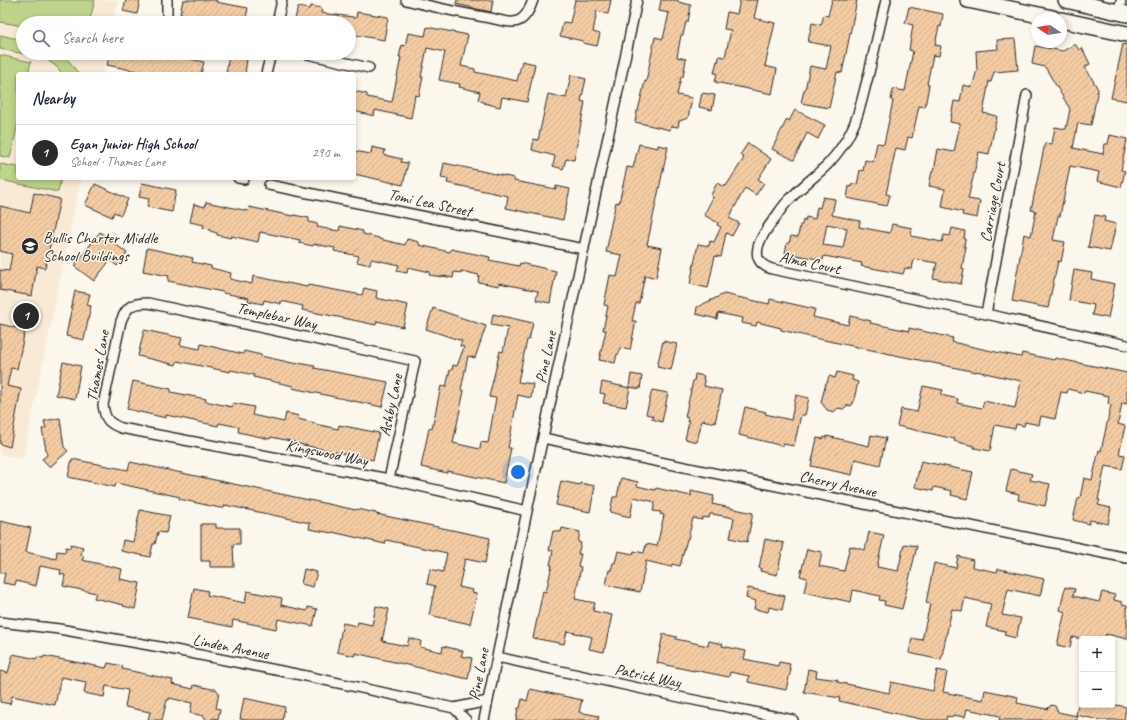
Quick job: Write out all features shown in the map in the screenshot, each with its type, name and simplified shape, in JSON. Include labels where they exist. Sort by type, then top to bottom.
[{"type":"main road","points":[[968,0],[1031,13]]},
{"type":"main road","points":[[1066,0],[1122,8]]},
{"type":"main road","points":[[1067,21],[1127,34]]},
{"type":"street","points":[[167,0],[167,16]]},
{"type":"street","points":[[279,16],[282,0]]},
{"type":"street","points":[[406,0],[513,22],[525,16],[533,0]]},
{"type":"street","name":"Pine Lane","points":[[484,720],[527,511],[624,63],[636,0]]},
{"type":"street","name":"Alma Court","points":[[886,0],[861,104],[853,128],[843,146],[826,165],[789,200],[764,232],[759,240],[758,256],[760,262],[765,267],[772,269],[986,314],[1127,346]]},
{"type":"street","points":[[266,72],[269,60]]},
{"type":"street","points":[[334,60],[369,68]]},
{"type":"street","name":"Carriage Court","points":[[986,314],[1027,95]]},
{"type":"street","name":"Tomi Lea Street","points":[[270,185],[584,249]]},
{"type":"street","name":"Templebar Way","points":[[132,305],[138,303],[148,303],[415,361]]},
{"type":"street","name":"Thames Lane","points":[[120,428],[108,421],[104,415],[103,405],[121,321],[125,311],[132,305]]},
{"type":"street","name":"Ashby Lane","points":[[389,479],[415,361]]},
{"type":"street","name":"Kingswood Way","points":[[120,428],[389,479],[527,511]]},
{"type":"street","name":"Cherry Avenue","points":[[543,438],[1127,558]]},
{"type":"street","name":"Linden Avenue","points":[[0,622],[59,629],[160,647],[306,676],[454,708],[488,701]]},
{"type":"street","name":"Patrick Way","points":[[497,657],[793,720]]},
{"type":"street","points":[[454,708],[466,720]]},
{"type":"shaded area","points":[[0,0],[118,0],[115,16],[16,16],[16,60],[106,60],[103,72],[16,72],[16,180],[81,180],[23,459],[0,454]]},
{"type":"green space","points":[[0,0],[95,0],[91,16],[16,16],[16,25],[0,22]]},
{"type":"green space","points":[[0,35],[16,38],[16,52],[0,49]]},
{"type":"green space","points":[[0,55],[16,59],[16,60],[31,62],[28,72],[16,72],[16,132],[10,158],[0,156]]},
{"type":"green space","points":[[47,60],[68,60],[77,72],[61,72],[57,67]]},
{"type":"green space","points":[[0,164],[16,167],[16,180],[61,180],[58,192],[0,180]]},
{"type":"building","points":[[126,0],[140,0],[137,14],[123,11]]},
{"type":"building","points":[[183,0],[217,0],[216,2],[248,8],[246,16],[189,16],[180,14]]},
{"type":"building","points":[[457,0],[493,0],[491,12],[456,4]]},
{"type":"building","points":[[575,0],[611,0],[608,14],[597,11],[593,32],[600,34],[597,46],[560,36],[563,22],[570,23]]},
{"type":"building","points":[[661,0],[678,0],[678,2],[691,5],[688,22],[686,22],[683,35],[681,35],[677,57],[686,59],[683,77],[681,77],[677,95],[692,98],[688,118],[679,121],[678,127],[671,126],[670,130],[635,122],[645,81],[646,82],[655,37],[663,39],[669,13],[659,11]]},
{"type":"building","points":[[740,0],[758,0],[754,18],[775,23],[765,66],[777,69],[772,94],[715,82],[717,73],[714,73],[717,61],[718,62],[719,56],[725,57],[731,30],[724,29],[727,12],[737,14]]},
{"type":"building","points":[[832,0],[857,0],[842,73],[837,72],[829,108],[801,103],[810,66],[826,69],[831,46],[808,42],[812,23],[821,25],[824,15],[828,16]]},
{"type":"building","points":[[311,6],[322,8],[321,13],[345,16],[296,16],[298,7],[309,9]]},
{"type":"building","points":[[909,7],[943,14],[941,27],[939,26],[935,45],[941,46],[939,56],[933,55],[927,84],[929,85],[925,107],[919,106],[912,138],[908,137],[905,150],[896,148],[886,194],[890,195],[887,206],[847,198],[849,186],[851,187],[852,184],[857,185],[860,170],[863,171],[865,160],[873,162],[877,143],[884,144],[893,101],[891,100],[893,89],[905,91],[913,51],[909,50],[913,25],[905,23]]},
{"type":"building","points":[[357,12],[388,17],[384,40],[356,35]]},
{"type":"building","points":[[427,27],[468,35],[461,66],[475,69],[475,72],[517,81],[522,61],[535,64],[527,102],[502,97],[500,107],[484,103],[478,100],[480,92],[459,87],[460,84],[439,80],[445,52],[427,48],[419,96],[415,95],[411,118],[375,110],[374,116],[356,112],[356,91],[367,94],[367,97],[392,102],[401,57],[399,57],[402,45],[405,46],[408,33],[425,36]]},
{"type":"building","points":[[1015,39],[1018,70],[994,72],[991,82],[989,81],[983,113],[997,116],[989,154],[979,152],[968,199],[980,201],[977,218],[962,215],[963,212],[942,207],[945,189],[929,186],[932,171],[934,171],[938,149],[954,152],[960,124],[950,122],[954,101],[960,102],[963,85],[972,87],[977,70],[976,51],[998,49],[997,40]]},
{"type":"building","points":[[1075,44],[1079,50],[1082,48],[1090,64],[1085,67],[1098,89],[1091,125],[1078,123],[1073,148],[1103,154],[1105,144],[1108,144],[1110,135],[1127,139],[1121,170],[1125,171],[1121,187],[1097,181],[1099,172],[1070,166],[1060,216],[1058,216],[1053,240],[1065,242],[1061,262],[1058,261],[1048,308],[1012,301],[1024,234],[1031,236],[1036,211],[1031,210],[1045,143],[1052,144],[1055,127],[1066,129],[1070,109],[1045,67],[1032,64],[1035,48],[1046,48],[1063,51]]},
{"type":"building","points":[[1123,44],[1127,45],[1127,101],[1111,98]]},
{"type":"building","points":[[108,60],[195,60],[204,62],[202,72],[141,72],[107,65]]},
{"type":"building","points":[[228,60],[247,60],[245,72],[226,72]]},
{"type":"building","points":[[571,75],[586,79],[581,101],[585,102],[574,160],[566,159],[563,169],[553,166],[555,156],[532,150],[534,139],[538,140],[548,94],[566,98]]},
{"type":"building","points":[[702,93],[715,95],[712,110],[699,107]]},
{"type":"building","points":[[795,110],[825,125],[818,139],[807,133],[794,160],[772,149],[787,119],[789,121]]},
{"type":"building","points":[[748,143],[771,159],[758,179],[764,183],[756,195],[745,188],[729,218],[739,223],[732,236],[726,233],[721,257],[715,256],[708,288],[690,284],[698,244],[709,246],[710,241],[714,242],[721,227],[717,225],[718,223],[704,215],[713,197],[711,195],[717,183],[724,187],[725,185],[726,186],[744,158],[740,155]]},
{"type":"building","points":[[639,144],[658,148],[658,145],[668,147],[647,245],[662,248],[656,278],[645,275],[639,303],[636,303],[632,321],[636,321],[630,350],[620,348],[615,363],[599,360],[606,330],[603,330],[608,306],[604,305],[610,275],[617,277],[622,255],[606,252],[616,202],[619,203],[627,167],[633,168]]},
{"type":"building","points":[[372,147],[385,150],[384,155],[402,159],[401,162],[408,163],[403,185],[356,174],[356,151],[371,154]]},
{"type":"building","points":[[444,163],[514,178],[514,181],[556,189],[556,186],[570,189],[563,220],[506,208],[508,196],[447,183],[448,179],[441,178]]},
{"type":"building","points":[[142,183],[176,190],[172,212],[147,207],[149,199],[139,197]]},
{"type":"building","points":[[95,184],[128,199],[121,215],[114,212],[112,217],[85,205]]},
{"type":"building","name":"Bullis Charter Middle School Buildings","points":[[34,193],[60,199],[45,268],[37,266],[32,296],[0,290],[0,270],[9,271],[12,254],[0,251],[0,206],[30,213]]},
{"type":"building","points":[[823,197],[835,199],[832,215],[860,221],[859,227],[890,233],[892,224],[912,228],[911,236],[942,242],[944,235],[950,236],[952,228],[965,231],[964,247],[966,247],[961,284],[933,278],[937,263],[914,259],[912,269],[905,268],[903,274],[861,266],[862,263],[824,256],[823,260],[785,253],[787,243],[789,243],[791,236],[798,237],[800,225],[802,225],[803,220],[805,221],[806,217],[815,219],[817,207],[820,208]],"holes":[[[827,224],[847,228],[843,248],[823,245]]]},
{"type":"building","points":[[206,202],[248,211],[249,207],[294,215],[309,218],[309,222],[318,224],[317,227],[339,231],[340,226],[363,231],[363,234],[405,245],[407,239],[419,242],[419,245],[450,252],[451,249],[490,257],[489,260],[519,266],[520,263],[556,271],[550,303],[536,300],[538,291],[499,283],[499,286],[478,282],[479,275],[461,271],[461,273],[454,272],[453,278],[429,275],[430,272],[408,267],[407,273],[397,271],[399,265],[371,259],[370,265],[357,262],[359,256],[334,251],[335,248],[314,244],[313,246],[299,243],[300,240],[260,232],[258,242],[231,236],[231,238],[217,235],[217,233],[210,231],[210,229],[203,228],[204,225],[190,222],[194,204],[205,207]]},
{"type":"building","points":[[1095,215],[1105,217],[1104,221],[1116,224],[1110,251],[1088,247]]},
{"type":"building","points":[[100,232],[127,253],[117,266],[110,260],[94,281],[74,266]]},
{"type":"building","points":[[147,248],[193,258],[192,262],[211,266],[211,268],[231,273],[230,279],[252,284],[253,276],[307,287],[308,285],[362,295],[364,288],[377,291],[376,298],[408,305],[403,327],[377,321],[376,325],[302,310],[303,306],[281,301],[281,304],[264,300],[263,304],[248,301],[249,298],[168,281],[169,276],[143,271]]},
{"type":"building","points":[[1074,270],[1092,273],[1091,279],[1115,284],[1108,318],[1092,315],[1094,305],[1069,300]]},
{"type":"building","points":[[75,291],[90,294],[87,305],[91,306],[84,340],[66,336]]},
{"type":"building","points":[[724,294],[769,304],[770,299],[815,309],[813,317],[848,325],[850,316],[871,321],[870,323],[909,331],[909,328],[953,338],[952,342],[996,352],[1021,357],[1022,353],[1054,360],[1055,358],[1127,373],[1127,404],[1122,403],[1118,424],[1125,426],[1119,454],[1125,455],[1122,469],[1105,466],[1098,500],[1100,500],[1098,505],[1111,508],[1108,524],[1090,520],[1089,524],[1073,520],[1084,478],[1092,480],[1099,450],[1101,451],[1111,405],[1108,404],[1109,396],[1085,391],[1084,393],[1068,389],[1067,393],[1061,392],[1055,419],[1041,416],[1039,425],[1025,422],[1024,426],[1016,424],[1015,429],[995,425],[990,451],[974,448],[974,446],[954,441],[955,439],[897,426],[901,409],[917,412],[923,386],[943,390],[941,395],[958,399],[957,403],[982,408],[984,401],[1015,408],[1021,381],[819,339],[781,330],[781,328],[757,322],[756,326],[742,323],[743,318],[718,313],[717,319],[696,314],[697,307]]},
{"type":"building","points":[[433,308],[486,326],[475,358],[468,356],[461,390],[464,391],[453,443],[480,449],[481,442],[488,443],[496,398],[489,397],[500,351],[503,352],[508,328],[491,325],[493,314],[533,323],[529,340],[527,340],[518,382],[533,384],[531,398],[518,395],[508,448],[511,448],[504,483],[421,467],[429,428],[432,429],[441,386],[446,387],[450,370],[452,370],[453,365],[457,366],[464,347],[460,346],[462,341],[426,329]]},
{"type":"building","points":[[0,324],[25,330],[17,369],[11,368],[7,386],[21,389],[10,447],[0,444]]},
{"type":"building","points":[[144,330],[182,338],[180,345],[200,349],[201,344],[243,354],[244,351],[297,364],[315,366],[314,368],[388,382],[382,407],[292,388],[293,386],[253,377],[254,375],[231,370],[230,372],[177,361],[176,365],[138,356]]},
{"type":"building","points":[[663,341],[677,344],[671,370],[657,367]]},
{"type":"building","points":[[63,362],[81,366],[75,399],[56,395]]},
{"type":"building","points":[[837,372],[853,376],[852,380],[858,382],[853,404],[851,406],[848,405],[843,409],[838,408],[834,412],[827,410],[821,402],[829,376],[835,378]]},
{"type":"building","points":[[631,374],[642,376],[640,389],[629,387]]},
{"type":"building","points":[[695,374],[704,376],[704,386],[722,390],[715,423],[702,420],[697,442],[685,439],[689,422],[687,422],[688,418],[685,417]]},
{"type":"building","points":[[133,381],[171,389],[171,392],[206,399],[205,401],[232,407],[233,403],[254,407],[252,415],[284,422],[286,413],[299,416],[298,419],[338,429],[339,425],[379,433],[373,460],[271,437],[270,439],[238,432],[239,427],[219,423],[218,426],[166,415],[166,418],[127,409]]},
{"type":"building","points":[[602,382],[630,388],[626,407],[603,403],[605,394],[600,393]]},
{"type":"building","points":[[652,390],[668,393],[662,422],[652,419],[653,416],[646,414]]},
{"type":"building","points":[[796,395],[809,398],[805,415],[801,415],[794,446],[783,444],[783,446],[739,435],[745,407],[766,412],[765,414],[791,420]]},
{"type":"building","points":[[60,418],[64,447],[68,451],[50,467],[42,459],[47,455],[42,429],[46,428],[44,421]]},
{"type":"building","points":[[871,435],[886,438],[880,465],[855,459],[852,475],[811,466],[817,438],[823,439],[827,436],[869,446]]},
{"type":"building","points":[[72,459],[128,470],[130,462],[490,538],[485,563],[465,559],[459,587],[473,590],[472,593],[477,594],[470,624],[429,615],[435,586],[427,584],[430,569],[443,572],[447,553],[386,540],[385,544],[332,532],[309,529],[310,523],[225,505],[224,508],[220,508],[179,499],[180,497],[116,483],[115,487],[68,477]]},
{"type":"building","points":[[921,461],[973,472],[967,499],[951,495],[952,491],[934,487],[933,491],[915,487]]},
{"type":"building","points":[[1011,469],[1032,474],[1030,480],[1050,484],[1045,506],[1018,500],[1019,494],[1006,491]]},
{"type":"building","points":[[621,478],[638,482],[637,486],[655,490],[656,488],[691,496],[691,491],[714,496],[712,504],[753,513],[747,542],[730,538],[734,518],[710,514],[709,518],[703,517],[702,520],[693,518],[680,566],[672,564],[671,567],[646,561],[640,592],[606,585],[609,570],[611,570],[613,563],[615,563],[618,551],[633,554],[634,551],[644,553],[646,544],[657,546],[664,515],[660,514],[661,512],[653,511],[655,502],[634,497],[630,517],[610,512],[613,497],[617,497]]},
{"type":"building","points":[[561,481],[595,486],[590,512],[556,505]]},
{"type":"building","points":[[140,510],[170,516],[166,533],[158,532],[150,557],[121,551],[123,540],[133,542]]},
{"type":"building","points":[[0,521],[31,528],[26,552],[56,559],[57,551],[65,552],[66,547],[70,548],[71,544],[83,547],[81,555],[84,556],[82,560],[122,569],[120,579],[140,583],[135,609],[94,598],[96,593],[63,586],[65,575],[60,574],[61,570],[40,566],[36,586],[16,581],[15,585],[3,583],[5,573],[0,572]]},
{"type":"building","points":[[201,524],[216,524],[216,528],[240,528],[240,544],[233,544],[234,567],[210,567],[210,561],[201,561]]},
{"type":"building","points":[[562,528],[580,532],[578,542],[581,543],[578,554],[581,554],[578,566],[581,567],[575,599],[595,603],[593,611],[612,615],[604,652],[589,649],[592,637],[567,631],[564,644],[533,638],[543,591],[546,592],[552,565],[550,565],[553,551],[549,550],[553,531],[561,532]]},
{"type":"building","points":[[869,532],[884,535],[877,567],[898,571],[904,544],[917,546],[902,609],[884,605],[885,601],[879,600],[880,596],[853,590],[851,602],[804,592],[807,578],[800,576],[807,549],[822,552],[819,566],[844,571],[850,546],[865,550]]},
{"type":"building","points":[[765,539],[784,543],[777,575],[760,571],[761,568],[759,568]]},
{"type":"building","points":[[958,556],[973,560],[972,567],[997,572],[998,569],[1000,569],[1044,579],[1040,596],[1008,589],[1002,615],[1021,618],[1016,638],[1004,635],[1005,631],[986,627],[991,604],[965,598],[962,611],[952,609],[941,660],[909,653],[912,638],[922,640],[930,604],[926,603],[934,563],[956,568]]},
{"type":"building","points":[[304,569],[317,572],[313,587],[301,584]]},
{"type":"building","points":[[1065,587],[1075,589],[1073,596],[1099,602],[1102,592],[1115,595],[1114,600],[1127,605],[1127,639],[1106,634],[1106,636],[1079,636],[1079,638],[1072,637],[1070,648],[1057,645],[1065,612],[1060,610]]},
{"type":"building","points":[[194,588],[208,591],[207,595],[245,603],[247,591],[282,598],[281,605],[307,611],[308,607],[317,609],[313,626],[278,619],[276,629],[233,620],[232,627],[188,618]]},
{"type":"building","points":[[748,588],[785,596],[782,610],[769,607],[768,612],[754,609],[756,601],[746,598]]},
{"type":"building","points":[[376,606],[389,609],[382,641],[407,646],[409,638],[421,641],[420,647],[442,652],[443,646],[463,651],[461,656],[472,658],[468,679],[355,653],[355,656],[337,652],[343,623],[357,626],[358,622],[372,625]]},
{"type":"building","points":[[663,634],[677,637],[676,639],[708,646],[709,641],[723,644],[722,646],[746,651],[744,659],[778,666],[779,662],[790,664],[789,669],[791,669],[786,690],[748,682],[749,676],[730,672],[729,677],[657,663]]},
{"type":"building","points":[[13,654],[37,659],[37,657],[43,658],[44,656],[106,668],[108,663],[123,666],[122,669],[173,680],[172,684],[193,689],[194,685],[216,689],[219,693],[216,708],[220,709],[218,719],[213,718],[211,720],[206,720],[204,716],[190,713],[192,703],[169,698],[169,700],[167,700],[162,720],[148,720],[150,712],[125,707],[128,690],[106,686],[104,697],[84,693],[86,682],[61,677],[55,705],[12,696],[10,704],[0,702],[0,671],[8,673]]},
{"type":"building","points":[[808,669],[817,671],[816,677],[838,680],[837,682],[889,693],[891,682],[933,691],[937,670],[947,672],[943,692],[983,700],[985,690],[1018,697],[1017,703],[1047,709],[1051,705],[1055,706],[1058,712],[1077,716],[1077,720],[999,720],[1000,716],[967,709],[965,717],[953,715],[953,717],[947,716],[946,720],[925,720],[839,701],[840,698],[804,692]]},
{"type":"building","points":[[530,689],[582,700],[579,712],[599,716],[598,720],[516,720],[518,708],[520,708],[522,699],[527,701]]},
{"type":"building","points":[[244,698],[285,707],[282,720],[240,719]]},
{"type":"building","points":[[1078,705],[1079,708],[1115,708],[1115,705],[1126,707],[1124,720],[1100,720],[1076,715]]},
{"type":"place","name":"Bullis Charter Middle School Buildings","points":[[30,246]]},
{"type":"place","name":"Egan Junior High School","points":[[26,316]]}]
